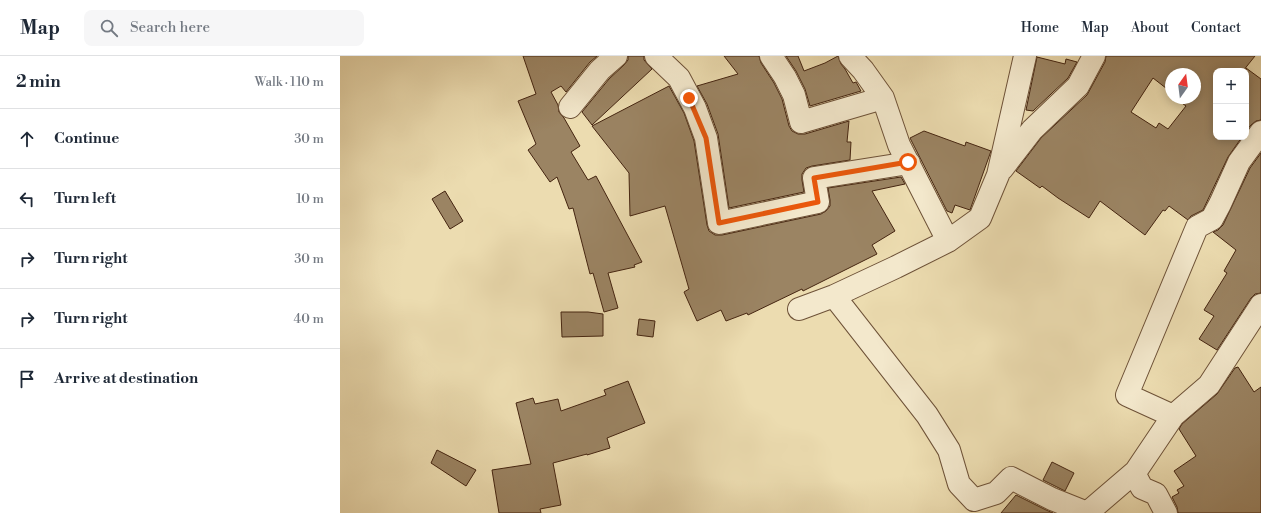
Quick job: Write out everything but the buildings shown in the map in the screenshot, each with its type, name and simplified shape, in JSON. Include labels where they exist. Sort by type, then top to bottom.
[{"type":"street","points":[[570,107],[600,70],[616,56]]},
{"type":"street","points":[[656,56],[679,78],[695,108],[706,138],[719,223],[818,202],[814,178],[908,162]]},
{"type":"street","points":[[772,56],[794,95],[801,122],[882,98]]},
{"type":"street","points":[[850,56],[863,70],[882,98],[900,145],[948,241]]},
{"type":"street","points":[[799,309],[834,296],[948,241],[980,218],[998,175],[1025,56]]},
{"type":"street","points":[[998,175],[1032,130],[1078,86],[1094,56]]},
{"type":"street","points":[[1173,416],[1127,395],[1197,227],[1212,219],[1239,162],[1261,132]]},
{"type":"street","points":[[834,296],[927,415],[949,450],[959,484],[974,500],[996,493],[1011,478],[1052,499],[1087,513],[1134,473],[1173,416],[1209,385],[1259,310]]},
{"type":"street","points":[[1134,473],[1142,488],[1156,494],[1166,513]]},
{"type":"route","points":[[689,98],[695,108],[706,138],[719,223],[818,202],[814,178],[908,162]]}]
